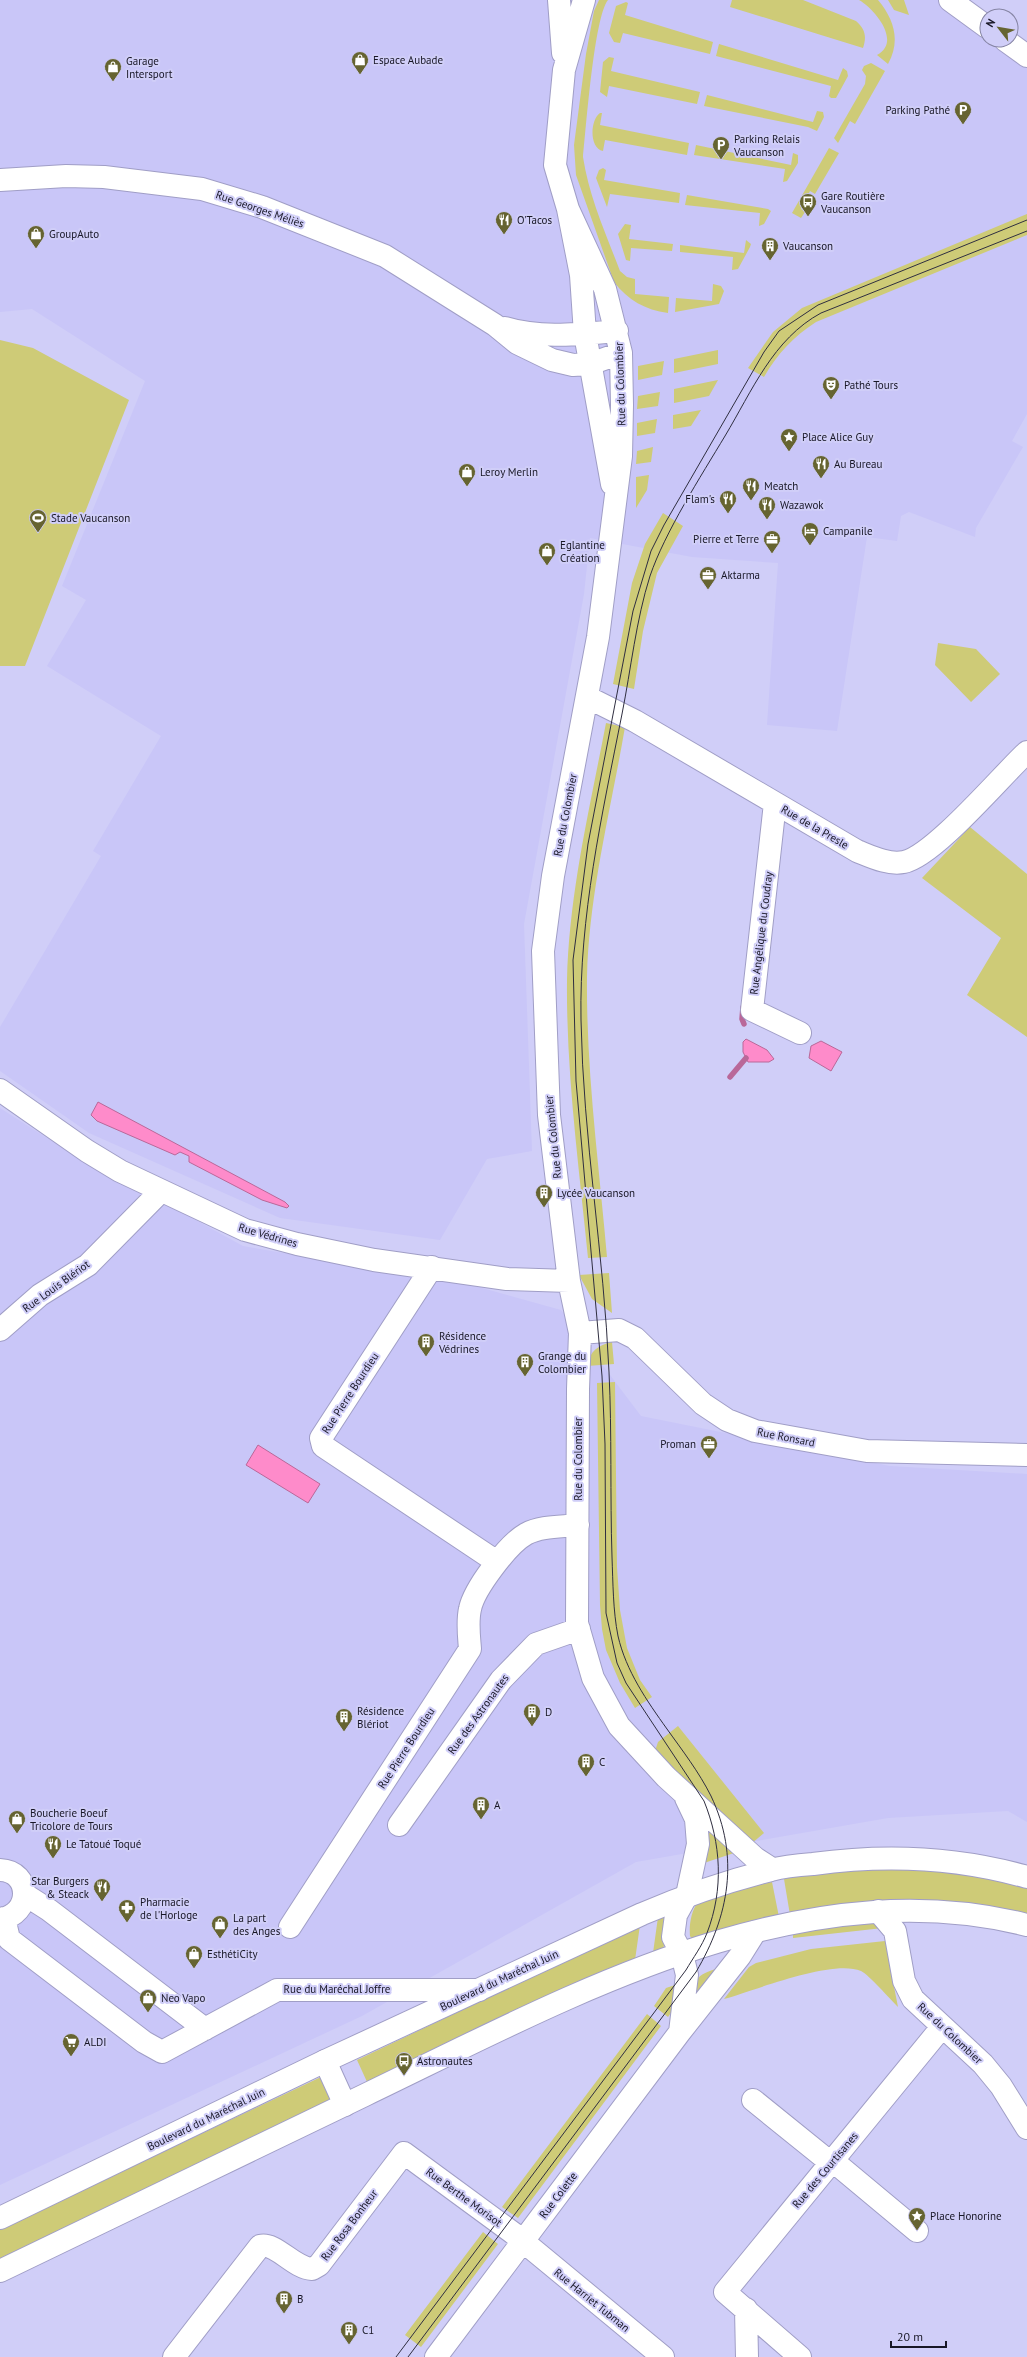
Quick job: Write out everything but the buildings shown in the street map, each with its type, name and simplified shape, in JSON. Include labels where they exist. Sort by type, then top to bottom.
[{"type":"street","name":"Rue du Colombier","points":[[559,0],[564,70],[556,165],[568,209],[581,275],[585,334],[615,497]]},
{"type":"street","name":"Rue du Colombier","points":[[564,70],[584,0]]},
{"type":"street","points":[[950,0],[979,21]]},
{"type":"street","points":[[1016,48],[1027,56]]},
{"type":"street","name":"Rue Georges Méliès","points":[[0,180],[66,176],[104,177],[209,192],[295,220],[385,256],[495,325],[517,342],[552,360],[573,365],[590,364],[621,353]]},
{"type":"street","name":"Rue du Colombier","points":[[568,209],[606,289],[621,353],[621,456],[598,637],[553,876],[544,951],[543,981],[549,1115],[569,1281],[580,1333],[578,1525],[579,1629],[593,1678],[619,1726],[666,1777],[755,1858],[772,1869]]},
{"type":"street","name":"Rue Georges Méliès","points":[[495,325],[525,334],[585,334],[617,331]]},
{"type":"street","name":"Rue de la Presle","points":[[587,697],[635,721],[857,851],[884,862],[905,862],[927,849],[946,833],[1027,752]]},
{"type":"street","name":"Rue Angélique du Coudray","points":[[775,803],[752,1010],[800,1033]]},
{"type":"street","name":"Rue Védrines","points":[[0,1090],[87,1151],[120,1171],[245,1230],[297,1244],[366,1258],[507,1279],[569,1281]]},
{"type":"street","name":"Rue Louis Blériot","points":[[3,1322],[40,1295],[88,1265],[161,1191]]},
{"type":"street","name":"Rue Pierre Bourdieu","points":[[432,1267],[321,1438],[323,1446],[497,1562]]},
{"type":"street","name":"Rue Ronsard","points":[[580,1333],[619,1330],[634,1338],[703,1404],[728,1420],[755,1431],[867,1451],[1027,1455]]},
{"type":"street","name":"Rue Pierre Bourdieu","points":[[290,1927],[470,1649],[470,1608],[497,1562],[526,1534],[540,1530],[578,1525]]},
{"type":"street","name":"Rue des Astronautes","points":[[399,1825],[501,1680],[536,1644],[579,1629]]},
{"type":"street","name":"Rue du Colombier","points":[[682,1954],[673,1937],[676,1915],[687,1895],[698,1844],[696,1819],[684,1793]]},
{"type":"street","name":"Boulevard du Maréchal Juin","points":[[0,2218],[325,2061],[687,1895],[772,1869],[853,1858],[909,1858],[988,1866],[1027,1877]]},
{"type":"street","points":[[0,1870],[12,1873],[19,1879],[24,1894],[19,1909],[14,1915],[2,1919]]},
{"type":"street","points":[[24,1894],[49,1910],[205,2029]]},
{"type":"street","name":"Rue du Colombier","points":[[878,1911],[895,1931],[904,1981],[913,1999],[987,2069],[1001,2086],[1027,2128]]},
{"type":"street","points":[[0,2271],[577,1994],[646,1965],[788,1923],[878,1911],[944,1912],[1009,1920],[1027,1925]]},
{"type":"street","name":"Rue du Maréchal Joffre","points":[[2,1919],[9,1939],[144,2042],[162,2052],[277,1990],[479,1990]]},
{"type":"street","name":"Rue Colette","points":[[436,2357],[680,2032],[740,1956],[756,1932]]},
{"type":"street","name":"Rue Colette","points":[[680,2032],[687,1975],[682,1954]]},
{"type":"street","name":"Rue des Courtisanes","points":[[800,2357],[746,2308],[725,2292],[942,2027]]},
{"type":"street","points":[[325,2061],[345,2105]]},
{"type":"street","points":[[753,2100],[918,2231]]},
{"type":"street","name":"Rue Berthe Morisot","points":[[404,2153],[523,2241]]},
{"type":"street","name":"Rue Rosa Bonheur","points":[[174,2357],[260,2246],[271,2246],[299,2267],[312,2269],[318,2265],[404,2153]]},
{"type":"street","name":"Rue Harriet Tubman","points":[[523,2241],[663,2357]]},
{"type":"street","points":[[746,2308],[747,2357]]},
{"type":"shaded area","points":[[0,0],[950,0],[979,21],[979,48],[1016,48],[1027,56],[1027,414],[1012,441],[1023,447],[976,528],[975,537],[909,512],[901,516],[897,541],[867,537],[837,731],[767,725],[778,563],[692,557],[590,538],[584,594],[524,924],[532,1151],[487,1159],[440,1240],[280,1218],[89,1133],[0,1071],[0,1027],[101,856],[93,851],[161,736],[47,666],[86,600],[62,586],[145,381],[32,309],[0,312]]},
{"type":"shaded area","points":[[599,0],[608,0],[603,11],[599,28],[591,75],[583,157],[589,186],[598,215],[620,271],[627,277],[635,279],[635,294],[669,297],[668,313],[644,307],[625,294],[614,282],[576,175],[574,145],[586,54],[594,11]]},
{"type":"shaded area","points":[[732,0],[803,0],[856,21],[863,30],[865,36],[863,48],[730,7]]},
{"type":"shaded area","points":[[859,0],[878,0],[884,7],[892,23],[895,39],[892,55],[888,64],[877,55],[884,49],[887,42],[887,34],[878,18],[865,4]]},
{"type":"shaded area","points":[[888,0],[904,0],[909,15],[894,10]]},
{"type":"shaded area","points":[[626,2],[628,3],[625,15],[713,42],[710,54],[623,33],[620,43],[614,42],[609,33],[616,6]]},
{"type":"shaded area","points":[[719,44],[838,80],[843,68],[847,71],[848,76],[836,98],[831,98],[829,96],[831,86],[716,56]]},
{"type":"shaded area","points":[[609,57],[614,58],[611,71],[700,92],[697,104],[609,86],[607,97],[600,92],[603,62]]},
{"type":"shaded area","points":[[871,63],[885,71],[855,124],[850,121],[838,143],[834,138],[865,84],[866,76],[862,70],[864,66]]},
{"type":"shaded area","points":[[707,95],[813,122],[817,111],[823,112],[824,117],[817,131],[808,127],[704,106]]},
{"type":"shaded area","points":[[600,113],[602,113],[600,125],[689,143],[687,155],[605,140],[603,151],[598,149],[593,140],[592,134],[594,121]]},
{"type":"shaded area","points":[[696,145],[791,165],[793,153],[798,155],[798,163],[787,181],[783,182],[785,169],[694,155]]},
{"type":"shaded area","points":[[829,148],[839,153],[815,194],[810,191],[801,209],[805,212],[801,218],[792,213]]},
{"type":"shaded area","points":[[603,168],[606,170],[604,180],[680,193],[679,203],[610,194],[607,207],[596,178],[599,170]]},
{"type":"shaded area","points":[[687,195],[768,209],[771,211],[764,224],[759,226],[760,213],[685,205]]},
{"type":"shaded area","points":[[1027,214],[1027,235],[816,322],[787,346],[775,360],[764,377],[748,368],[773,332],[802,308]]},
{"type":"shaded area","points":[[625,224],[631,225],[629,239],[673,244],[672,251],[631,248],[630,261],[626,260],[618,234]]},
{"type":"shaded area","points":[[746,240],[751,244],[738,269],[732,270],[733,257],[680,252],[680,245],[744,253]]},
{"type":"shaded area","points":[[713,284],[721,286],[724,291],[719,304],[675,312],[676,298],[712,301]]},
{"type":"shaded area","name":"Stade Vaucanson","points":[[0,340],[33,348],[129,400],[25,666],[0,666]]},
{"type":"shaded area","points":[[718,350],[718,364],[674,373],[674,359]]},
{"type":"shaded area","points":[[664,361],[662,375],[638,380],[638,366]]},
{"type":"shaded area","points":[[718,380],[709,396],[674,403],[674,389]]},
{"type":"shaded area","points":[[660,392],[658,406],[637,409],[638,396]]},
{"type":"shaded area","points":[[701,410],[691,426],[673,429],[673,415]]},
{"type":"shaded area","points":[[657,419],[655,433],[637,436],[637,423]]},
{"type":"shaded area","points":[[653,447],[651,462],[636,464],[637,451]]},
{"type":"shaded area","points":[[649,475],[647,490],[636,508],[636,477]]},
{"type":"shaded area","points":[[663,513],[683,526],[657,573],[643,631],[634,689],[613,684],[632,583],[645,544]]},
{"type":"shaded area","points":[[938,643],[976,649],[1000,674],[971,702],[935,665]]},
{"type":"shaded area","points":[[606,723],[625,727],[596,883],[589,946],[587,1012],[591,1082],[607,1257],[588,1258],[571,1085],[567,1015],[567,980],[572,915],[581,850]]},
{"type":"shaded area","points":[[970,827],[1027,874],[1027,1037],[967,995],[1001,938],[922,878]]},
{"type":"shaded area","points":[[746,1039],[767,1050],[774,1059],[769,1062],[748,1062],[743,1052],[743,1042]]},
{"type":"shaded area","points":[[821,1041],[842,1052],[831,1071],[809,1058],[811,1046]]},
{"type":"shaded area","points":[[98,1102],[285,1202],[289,1206],[287,1208],[262,1200],[189,1162],[189,1156],[180,1152],[175,1155],[97,1121],[91,1115]]},
{"type":"shaded area","points":[[0,1108],[50,1140],[243,1246],[471,1285],[561,1310],[641,1416],[890,1466],[1027,1474],[1027,1822],[1008,1811],[888,1818],[636,1862],[362,2016],[0,2185]]},
{"type":"shaded area","points":[[609,1273],[612,1313],[592,1299],[579,1275]]},
{"type":"shaded area","points":[[612,1342],[614,1364],[587,1366],[590,1356],[595,1350]]},
{"type":"shaded area","points":[[615,1382],[617,1567],[620,1610],[627,1648],[640,1680],[652,1697],[635,1708],[620,1683],[606,1650],[600,1605],[597,1383]]},
{"type":"shaded area","points":[[258,1445],[320,1484],[308,1503],[246,1465]]},
{"type":"shaded area","points":[[678,1726],[764,1833],[751,1844],[655,1751],[658,1742]]},
{"type":"shaded area","points":[[704,1816],[737,1852],[704,1863]]},
{"type":"shaded area","points":[[893,1867],[958,1872],[1027,1888],[1027,1916],[988,1908],[929,1901],[889,1901],[869,1903],[790,1915],[784,1879],[828,1868]]},
{"type":"shaded area","points":[[772,1882],[779,1917],[693,1940],[690,1936],[691,1918],[698,1902],[735,1890]]},
{"type":"shaded area","points":[[670,1914],[663,1950],[653,1953],[658,1917]]},
{"type":"shaded area","points":[[876,1923],[883,1928],[793,1938],[793,1933],[844,1925]]},
{"type":"shaded area","points":[[640,1925],[635,1960],[368,2084],[357,2060]]},
{"type":"shaded area","points":[[885,1941],[898,2007],[865,1973],[848,1968],[813,1972],[724,1999],[749,1967],[756,1963],[811,1949]]},
{"type":"shaded area","points":[[727,1965],[690,2002],[694,1985],[700,1976]]},
{"type":"shaded area","points":[[675,1985],[673,2010],[668,2017],[654,2006],[666,1988]]},
{"type":"shaded area","points":[[647,2014],[661,2026],[518,2218],[502,2207]]},
{"type":"shaded area","points":[[323,2076],[334,2100],[0,2260],[0,2229]]},
{"type":"shaded area","points":[[483,2232],[498,2244],[421,2347],[405,2335]]},
{"type":"waterway","points":[[743,1007],[742,1019],[744,1024]]},
{"type":"waterway","points":[[730,1077],[746,1058]]},
{"type":"tram line","points":[[396,2357],[686,1970],[705,1938],[716,1900],[718,1883],[717,1850],[710,1817],[704,1801],[626,1683],[617,1663],[606,1613],[605,1444],[602,1376],[576,1081],[573,960],[588,844],[633,611],[651,551],[664,525],[764,352],[779,331],[818,305],[1027,220]]},
{"type":"tram line","points":[[408,2357],[696,1972],[716,1929],[723,1908],[727,1886],[728,1864],[726,1841],[720,1819],[711,1796],[690,1761],[652,1708],[638,1685],[626,1661],[618,1636],[615,1617],[611,1534],[609,1372],[603,1284],[589,1152],[583,1064],[581,981],[593,866],[637,627],[645,593],[657,559],[674,523],[765,367],[790,337],[804,324],[821,313],[1027,231]]},
{"type":"place","name":"Espace Aubade","points":[[360,75]]},
{"type":"place","name":"Garage Intersport","points":[[113,82]]},
{"type":"place","name":"Parking Pathé","points":[[963,125]]},
{"type":"place","name":"Parking Relais Vaucanson","points":[[721,160]]},
{"type":"place","name":"Gare Routière Vaucanson","points":[[808,217]]},
{"type":"place","name":"O'Tacos","points":[[504,235]]},
{"type":"place","name":"GroupAuto","points":[[36,249]]},
{"type":"place","name":"Vaucanson","points":[[770,261]]},
{"type":"place","name":"Pathé Tours","points":[[831,400]]},
{"type":"place","name":"Place Alice Guy","points":[[789,452]]},
{"type":"place","name":"Au Bureau","points":[[821,479]]},
{"type":"place","name":"Leroy Merlin","points":[[467,487]]},
{"type":"place","name":"Meatch","points":[[751,501]]},
{"type":"place","name":"Flam's","points":[[728,514]]},
{"type":"place","name":"Wazawok","points":[[767,520]]},
{"type":"place","name":"Stade Vaucanson","points":[[38,533]]},
{"type":"place","name":"Campanile","points":[[810,546]]},
{"type":"place","name":"Pierre et Terre","points":[[772,554]]},
{"type":"place","name":"Eglantine Création","points":[[547,566]]},
{"type":"place","name":"Aktarma","points":[[708,590]]},
{"type":"place","name":"Lycée Vaucanson","points":[[544,1208]]},
{"type":"place","name":"Résidence Védrines","points":[[426,1357]]},
{"type":"place","name":"Grange du Colombier","points":[[525,1377]]},
{"type":"place","name":"Proman","points":[[709,1459]]},
{"type":"place","name":"D","points":[[532,1727]]},
{"type":"place","name":"Résidence Blériot","points":[[344,1732]]},
{"type":"place","name":"C","points":[[586,1777]]},
{"type":"place","name":"A","points":[[481,1820]]},
{"type":"place","name":"Boucherie Boeuf Tricolore de Tours","points":[[17,1834]]},
{"type":"place","name":"Le Tatoué Toqué","points":[[53,1859]]},
{"type":"place","name":"Star Burgers & Steack","points":[[102,1902]]},
{"type":"place","name":"Pharmacie de l'Horloge","points":[[127,1923]]},
{"type":"place","name":"La part des Anges","points":[[220,1939]]},
{"type":"place","name":"EsthétiCity","points":[[194,1969]]},
{"type":"place","name":"Neo Vapo","points":[[148,2013]]},
{"type":"place","name":"ALDI","points":[[71,2057]]},
{"type":"place","name":"Astronautes","points":[[404,2076]]},
{"type":"place","name":"Place Honorine","points":[[917,2231]]},
{"type":"place","name":"B","points":[[284,2314]]},
{"type":"place","name":"C1","points":[[349,2345]]}]
